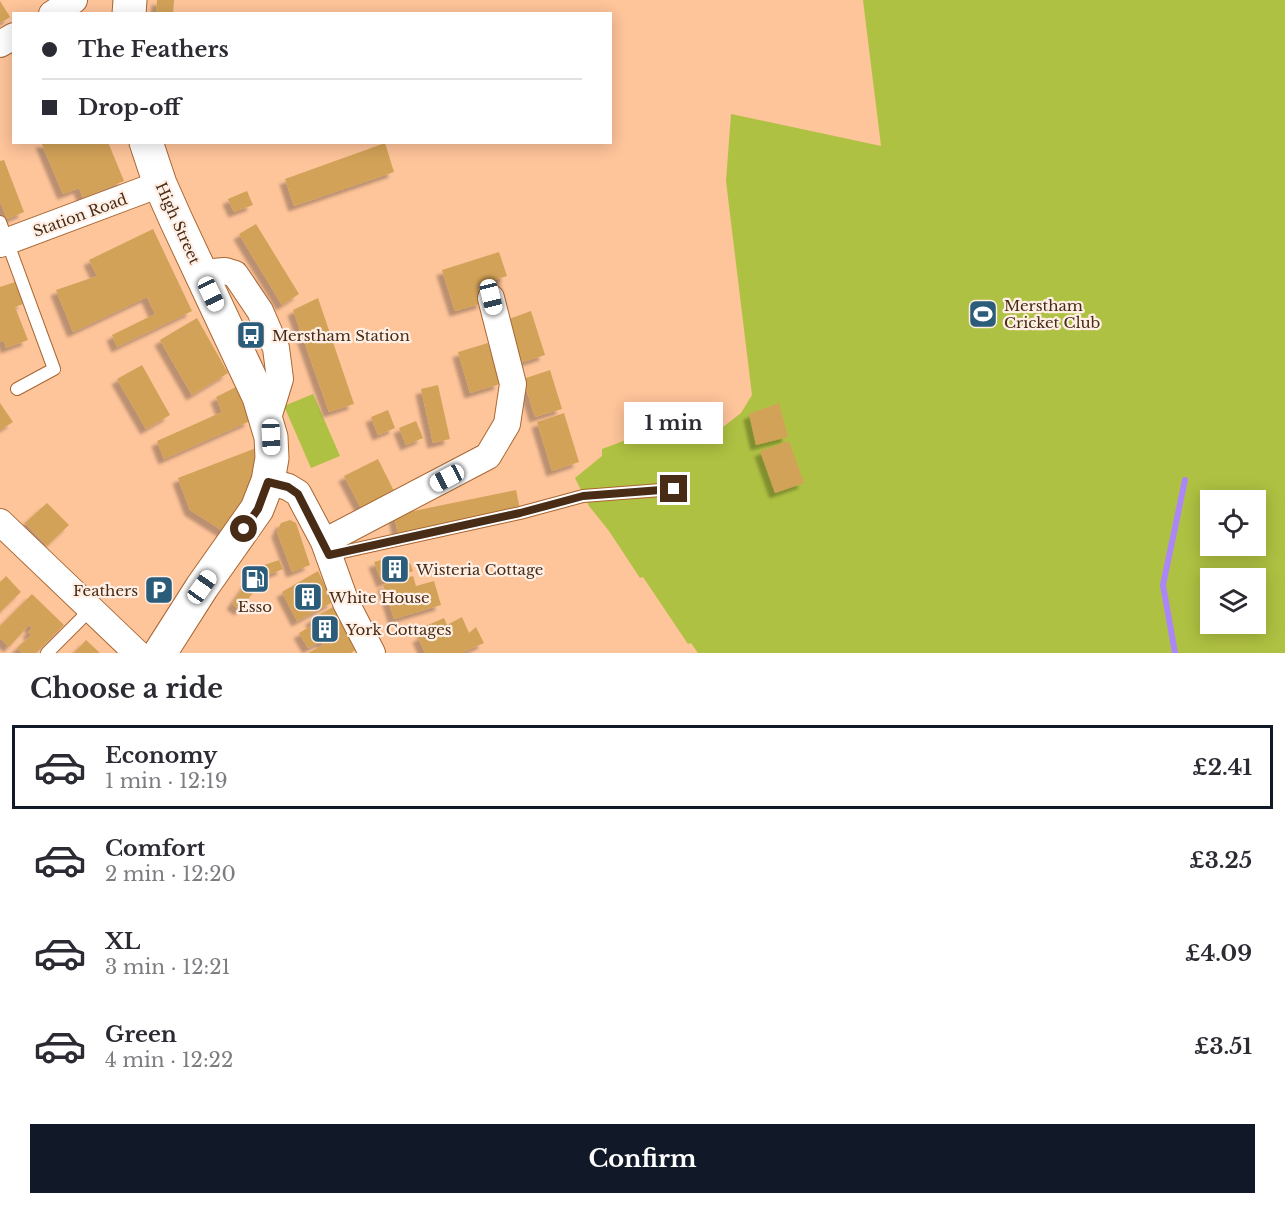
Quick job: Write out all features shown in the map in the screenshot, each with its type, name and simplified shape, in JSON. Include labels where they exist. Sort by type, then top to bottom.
[{"type":"main road","name":"High Street","points":[[147,144],[160,184],[259,397],[271,437],[272,458],[268,482],[258,509],[202,587],[160,653]]},
{"type":"street","points":[[55,12],[74,0]]},
{"type":"street","name":"Station Road","points":[[3,236],[160,184]]},
{"type":"street","points":[[327,548],[488,456],[507,424],[513,384],[491,297]]},
{"type":"street","points":[[268,482],[288,487],[298,494],[327,548],[346,603],[372,653]]},
{"type":"street","points":[[0,522],[137,653]]},
{"type":"lane","points":[[3,236],[54,369],[17,389]]},
{"type":"lane","points":[[327,548],[520,513],[583,496],[674,489]]},
{"type":"lane","points":[[47,653],[91,609]]},
{"type":"green space","name":"Merstham Cricket Club","points":[[863,0],[1285,0],[1285,653],[698,653],[691,643],[688,644],[643,577],[640,578],[609,531],[589,506],[575,478],[602,456],[602,449],[626,440],[723,427],[741,413],[752,395],[726,181],[731,114],[881,146]]},
{"type":"green space","points":[[313,394],[340,456],[311,468],[284,406]]},
{"type":"building","points":[[157,0],[174,0],[173,12],[156,12]]},
{"type":"building","points":[[0,1],[10,17],[0,23]]},
{"type":"building","points":[[42,144],[109,144],[124,181],[83,198],[79,188],[63,194]]},
{"type":"building","points":[[382,144],[385,144],[394,172],[294,206],[285,179]]},
{"type":"building","points":[[4,160],[24,212],[7,219],[0,201],[0,161]]},
{"type":"building","points":[[247,191],[253,205],[234,212],[228,199]]},
{"type":"building","points":[[256,224],[299,294],[282,305],[239,234]]},
{"type":"building","points":[[153,229],[192,311],[117,347],[112,335],[155,314],[147,297],[73,332],[56,290],[97,276],[89,260]]},
{"type":"building","points":[[499,252],[507,276],[477,286],[483,303],[455,311],[442,270]]},
{"type":"building","points":[[15,282],[23,304],[15,307],[28,340],[6,348],[4,341],[0,342],[0,287]]},
{"type":"building","points":[[318,298],[354,404],[329,412],[293,310]]},
{"type":"building","points":[[531,311],[545,355],[520,363],[506,320]]},
{"type":"building","points":[[197,318],[228,373],[192,395],[160,340]]},
{"type":"building","points":[[488,343],[500,384],[470,393],[458,352]]},
{"type":"building","points":[[142,365],[170,415],[146,429],[117,379]]},
{"type":"building","points":[[550,370],[562,409],[535,417],[523,379]]},
{"type":"building","points":[[438,385],[450,439],[433,443],[421,389]]},
{"type":"building","points":[[236,387],[250,421],[164,459],[157,441],[222,412],[216,397]]},
{"type":"building","points":[[0,403],[13,422],[0,430]]},
{"type":"building","points":[[779,403],[788,437],[756,445],[749,414]]},
{"type":"building","points":[[388,410],[395,428],[378,435],[371,417]]},
{"type":"building","points":[[564,413],[579,462],[552,471],[537,422]]},
{"type":"building","points":[[416,421],[423,438],[406,445],[399,428]]},
{"type":"building","points":[[789,441],[804,483],[775,493],[760,451]]},
{"type":"building","points":[[256,448],[249,494],[226,533],[190,510],[178,478]]},
{"type":"building","points":[[378,459],[394,491],[361,508],[344,476]]},
{"type":"building","points":[[516,490],[520,509],[398,534],[394,515]]},
{"type":"building","points":[[47,503],[69,525],[47,546],[25,523]]},
{"type":"building","points":[[290,520],[296,523],[310,565],[292,572],[277,532],[281,523]]},
{"type":"building","name":"Wisteria Cottage","points":[[395,556],[400,566],[410,563],[413,571],[382,582],[374,562]]},
{"type":"building","points":[[279,560],[283,569],[265,576],[240,610],[232,604],[258,567]]},
{"type":"building","name":"White House","points":[[318,571],[333,602],[297,621],[282,592]]},
{"type":"building","points":[[6,576],[21,592],[0,612],[0,582]]},
{"type":"building","points":[[413,576],[416,586],[434,581],[441,605],[394,619],[383,585]]},
{"type":"building","points":[[32,594],[64,625],[36,653],[22,653],[17,648],[31,635],[28,632],[32,628],[29,625],[9,647],[0,638],[0,626]]},
{"type":"building","name":"York Cottages","points":[[333,607],[355,650],[351,653],[308,653],[323,645],[322,641],[308,648],[299,633],[313,625],[311,619]]},
{"type":"building","points":[[462,617],[469,633],[476,627],[484,643],[461,653],[425,653],[418,637],[424,634],[421,628],[444,618],[447,625]]},
{"type":"building","points":[[86,640],[100,653],[74,653]]},
{"type":"waterway","points":[[1175,653],[1163,585],[1185,480]]},
{"type":"place","name":"Merstham Cricket Club","points":[[983,314]]},
{"type":"place","name":"Merstham Station","points":[[251,335]]},
{"type":"place","name":"Wisteria Cottage","points":[[395,569]]},
{"type":"place","name":"Esso","points":[[255,579]]},
{"type":"place","name":"Feathers","points":[[159,590]]},
{"type":"place","name":"White House","points":[[308,597]]},
{"type":"place","name":"York Cottages","points":[[325,629]]},
{"type":"route","points":[[244,529],[258,509],[268,482],[288,487],[298,494],[329,555],[520,513],[583,496],[674,489]]}]
